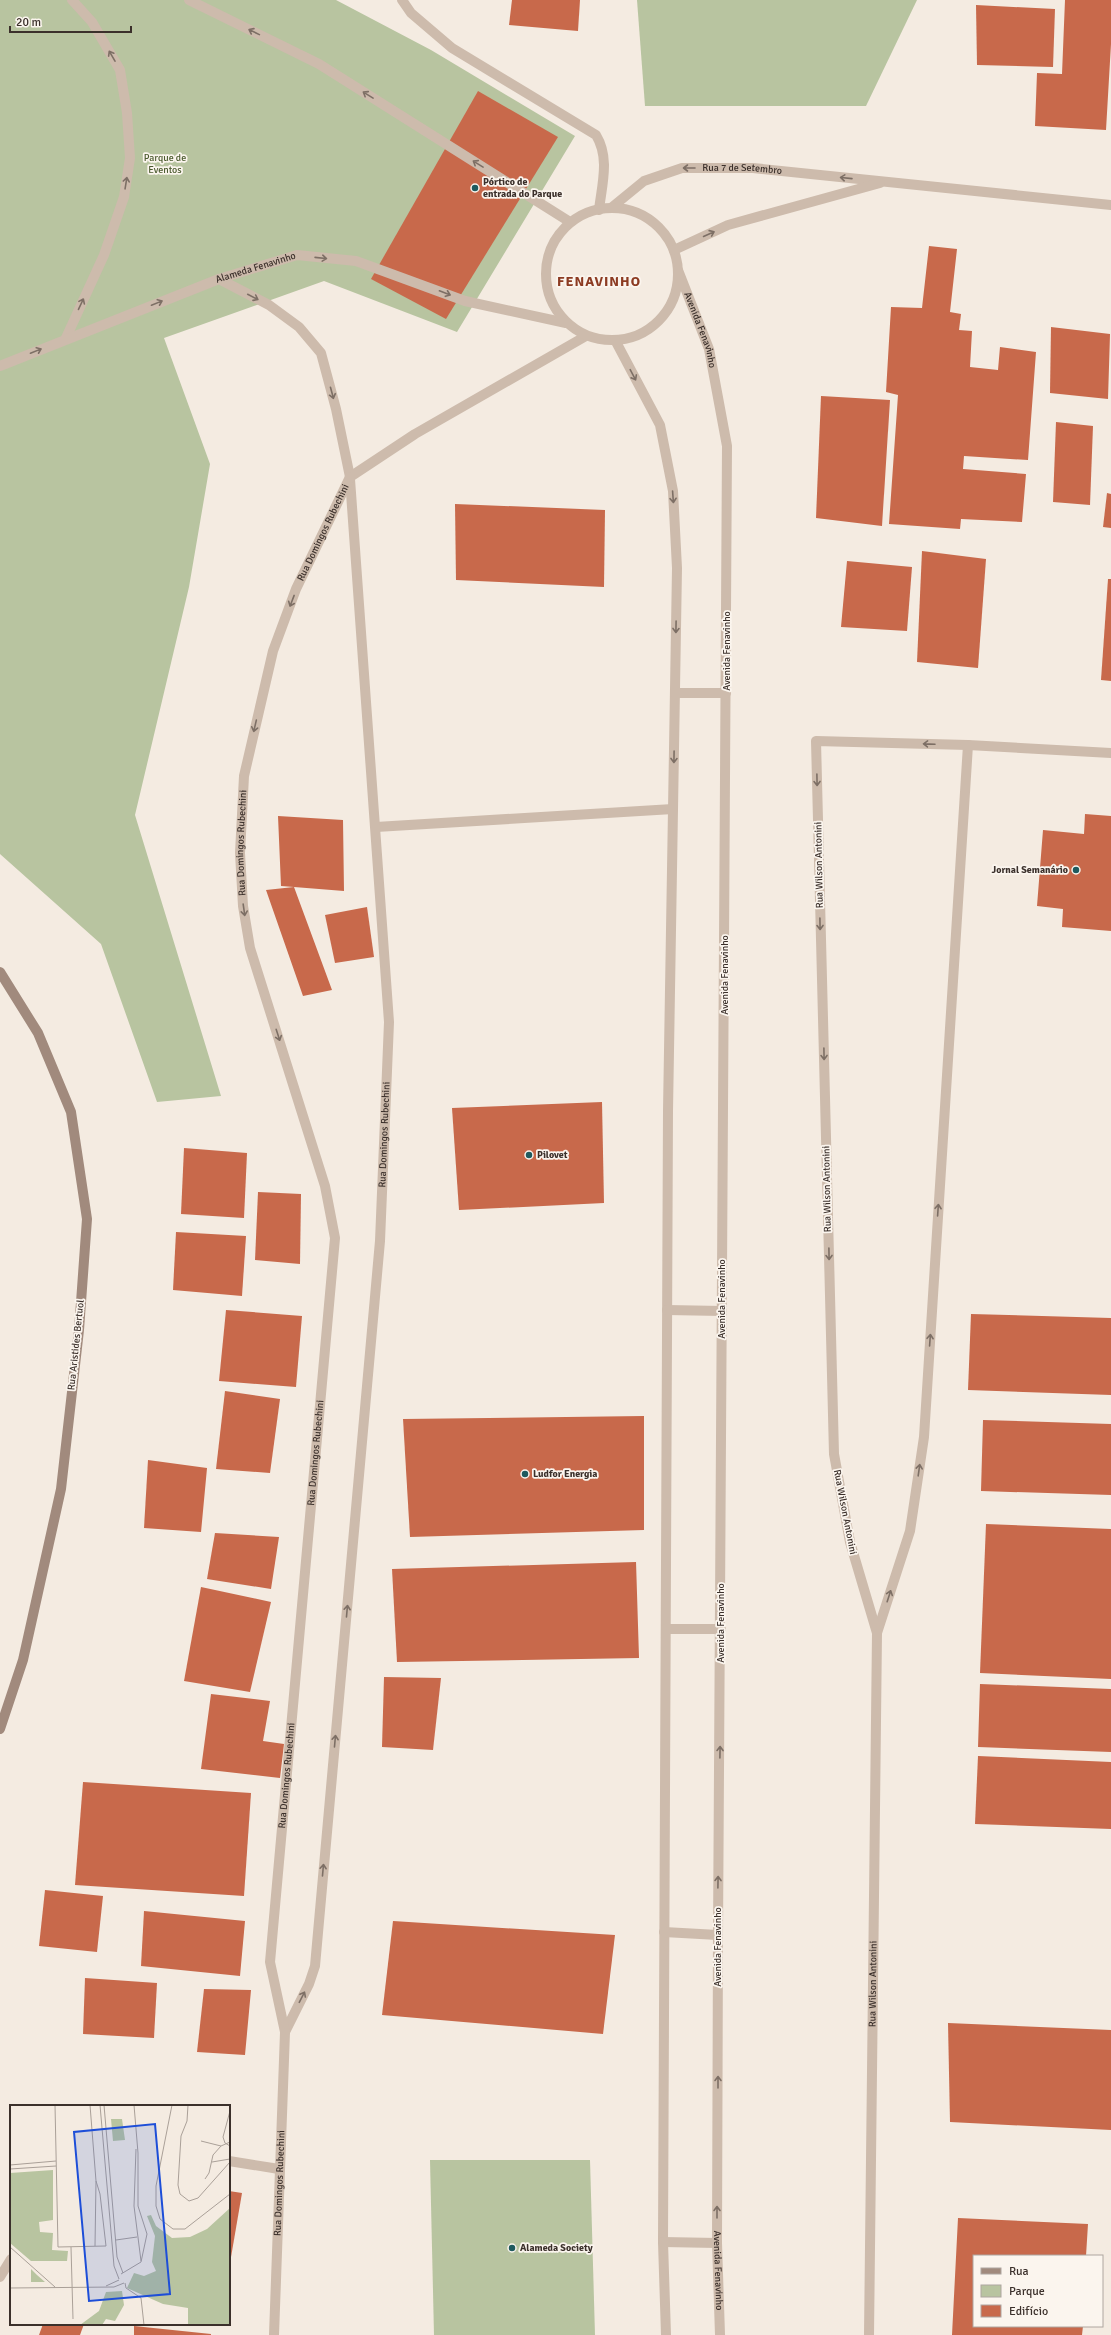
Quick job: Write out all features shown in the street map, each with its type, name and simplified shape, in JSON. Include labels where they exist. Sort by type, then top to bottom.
[{"type":"main road","name":"Rua Aristides Bertuol","points":[[0,972],[38,1033],[71,1112],[87,1219],[78,1330],[61,1489],[23,1660],[0,1729]]},
{"type":"street","points":[[64,340],[104,255],[124,197],[130,158],[127,112],[120,70],[92,22],[72,0]]},
{"type":"street","points":[[188,0],[319,64],[570,222]]},
{"type":"street","points":[[402,0],[411,13],[452,48],[596,135],[603,146],[605,162],[599,210]]},
{"type":"street","name":"Rua 7 de Setembro","points":[[611,208],[644,181],[682,168],[754,168],[1111,205]]},
{"type":"street","name":"Rua 7 de Setembro","points":[[674,250],[728,226],[885,182]]},
{"type":"street","points":[[611,208],[631,211],[649,220],[664,233],[674,250],[678,270],[676,291],[668,310],[654,326],[635,336],[615,340],[586,336],[566,323],[553,305],[546,283],[546,260],[555,239],[570,222],[591,211],[599,210],[611,208]]},
{"type":"street","name":"Alameda Fenavinho","points":[[0,366],[219,279],[297,255],[356,261],[465,301],[566,323]]},
{"type":"street","name":"Avenida Fenavinho","points":[[678,270],[709,348],[727,446],[718,1935],[717,2243],[720,2335]]},
{"type":"street","points":[[219,279],[269,305],[299,327],[321,353],[336,409],[350,477],[415,434],[586,336]]},
{"type":"street","points":[[615,340],[660,425],[673,491],[677,568],[667,1310],[663,2242],[666,2335]]},
{"type":"street","name":"Rua Domingos Rubechini","points":[[285,2032],[309,1984],[315,1966],[380,1241],[389,1022],[350,477]]},
{"type":"street","name":"Rua Domingos Rubechini","points":[[274,2335],[285,2032],[270,1962],[335,1238],[325,1186],[250,948],[243,906],[240,853],[244,776],[273,651],[296,589],[350,477]]},
{"type":"street","points":[[675,693],[726,693]]},
{"type":"street","name":"Rua Wilson Antonini","points":[[869,2335],[877,1632],[850,1542],[834,1454],[816,741],[968,745],[924,1437],[910,1531],[877,1632]]},
{"type":"street","points":[[968,745],[1111,753]]},
{"type":"street","points":[[376,827],[673,809]]},
{"type":"street","points":[[667,1310],[722,1311]]},
{"type":"street","points":[[666,1629],[721,1629]]},
{"type":"street","points":[[664,1932],[718,1935]]},
{"type":"street","points":[[230,2161],[279,2169]]},
{"type":"street","points":[[663,2242],[717,2243]]},
{"type":"street","points":[[0,2276],[10,2261]]},
{"type":"green space","name":"Parque de Eventos","points":[[0,0],[336,0],[431,50],[575,136],[457,332],[324,281],[164,338],[210,464],[189,587],[135,815],[221,1096],[157,1102],[101,944],[0,854]]},
{"type":"green space","points":[[637,0],[917,0],[866,106],[645,106]]},
{"type":"green space","name":"Alameda Society","points":[[430,2160],[590,2160],[595,2335],[434,2335]]},
{"type":"building","points":[[512,0],[580,0],[578,31],[509,25]]},
{"type":"building","points":[[1065,0],[1111,0],[1111,44],[1106,130],[1035,126],[1037,73],[1062,74]]},
{"type":"building","points":[[976,5],[1055,9],[1053,67],[977,65]]},
{"type":"building","name":"Pórtico de entrada do Parque","points":[[478,91],[558,137],[446,319],[371,279]]},
{"type":"building","points":[[929,246],[957,249],[950,312],[961,314],[959,330],[972,331],[970,367],[998,370],[1000,347],[1036,352],[1028,460],[964,456],[963,469],[1026,474],[1022,522],[961,519],[960,529],[889,524],[898,395],[886,392],[891,307],[922,308]]},
{"type":"building","points":[[1051,327],[1110,334],[1108,399],[1050,393]]},
{"type":"building","points":[[821,396],[890,400],[882,526],[816,518]]},
{"type":"building","points":[[1056,422],[1093,426],[1090,505],[1053,502]]},
{"type":"building","points":[[1107,493],[1111,494],[1111,528],[1103,527]]},
{"type":"building","points":[[455,504],[605,510],[604,587],[456,580]]},
{"type":"building","points":[[922,551],[986,559],[978,668],[917,662]]},
{"type":"building","points":[[847,561],[912,567],[907,631],[841,627]]},
{"type":"building","points":[[1108,579],[1111,579],[1111,681],[1101,680]]},
{"type":"building","name":"Jornal Semanário","points":[[1085,814],[1111,816],[1111,931],[1062,927],[1063,909],[1037,906],[1043,830],[1084,834]]},
{"type":"building","points":[[278,816],[343,820],[344,891],[281,886]]},
{"type":"building","points":[[294,887],[332,990],[303,996],[266,890]]},
{"type":"building","points":[[367,907],[374,957],[335,963],[325,915]]},
{"type":"building","name":"Pilovet","points":[[602,1102],[604,1203],[459,1210],[452,1108]]},
{"type":"building","points":[[184,1148],[247,1153],[244,1218],[181,1214]]},
{"type":"building","points":[[258,1192],[301,1194],[300,1264],[255,1260]]},
{"type":"building","points":[[176,1232],[246,1236],[242,1296],[173,1290]]},
{"type":"building","points":[[226,1310],[302,1316],[296,1387],[219,1381]]},
{"type":"building","points":[[971,1314],[1111,1318],[1111,1395],[968,1390]]},
{"type":"building","points":[[225,1391],[280,1399],[270,1473],[216,1469]]},
{"type":"building","name":"Ludfor Energia","points":[[644,1416],[644,1530],[410,1537],[403,1419]]},
{"type":"building","points":[[983,1420],[1111,1424],[1111,1495],[981,1491]]},
{"type":"building","points":[[148,1460],[207,1468],[201,1532],[144,1528]]},
{"type":"building","points":[[986,1524],[1111,1529],[1111,1679],[980,1673]]},
{"type":"building","points":[[215,1533],[279,1537],[271,1589],[207,1579]]},
{"type":"building","points":[[636,1562],[639,1658],[397,1662],[392,1569]]},
{"type":"building","points":[[201,1587],[271,1602],[250,1692],[184,1681]]},
{"type":"building","points":[[384,1677],[441,1678],[433,1750],[382,1747]]},
{"type":"building","points":[[980,1684],[1111,1689],[1111,1752],[978,1747]]},
{"type":"building","points":[[211,1694],[270,1701],[263,1741],[284,1744],[280,1778],[201,1769]]},
{"type":"building","points":[[978,1756],[1111,1762],[1111,1829],[975,1824]]},
{"type":"building","points":[[83,1782],[251,1793],[244,1896],[75,1885]]},
{"type":"building","points":[[45,1890],[103,1896],[97,1952],[39,1946]]},
{"type":"building","points":[[144,1911],[245,1921],[240,1976],[141,1966]]},
{"type":"building","points":[[393,1921],[615,1935],[603,2034],[382,2015]]},
{"type":"building","points":[[85,1978],[157,1983],[154,2038],[83,2034]]},
{"type":"building","points":[[204,1989],[251,1990],[245,2055],[197,2052]]},
{"type":"building","points":[[948,2023],[1111,2030],[1111,2130],[950,2122]]},
{"type":"building","points":[[230,2191],[242,2193],[230,2263]]},
{"type":"building","points":[[958,2218],[1088,2224],[1086,2255],[973,2255],[973,2327],[1083,2327],[1082,2335],[952,2335]]},
{"type":"building","points":[[43,2325],[84,2325],[80,2335],[39,2335]]},
{"type":"building","points":[[134,2326],[211,2334],[211,2335],[134,2335]]},
{"type":"place","name":"Pórtico de entrada do Parque","points":[[475,188]]},
{"type":"place","name":"Jornal Semanário","points":[[1076,870]]},
{"type":"place","name":"Pilovet","points":[[529,1155]]},
{"type":"place","name":"Ludfor Energia","points":[[525,1474]]},
{"type":"place","name":"Alameda Society","points":[[512,2248]]},
{"type":"district","name":"FENAVINHO","points":[[599,281]]}]
